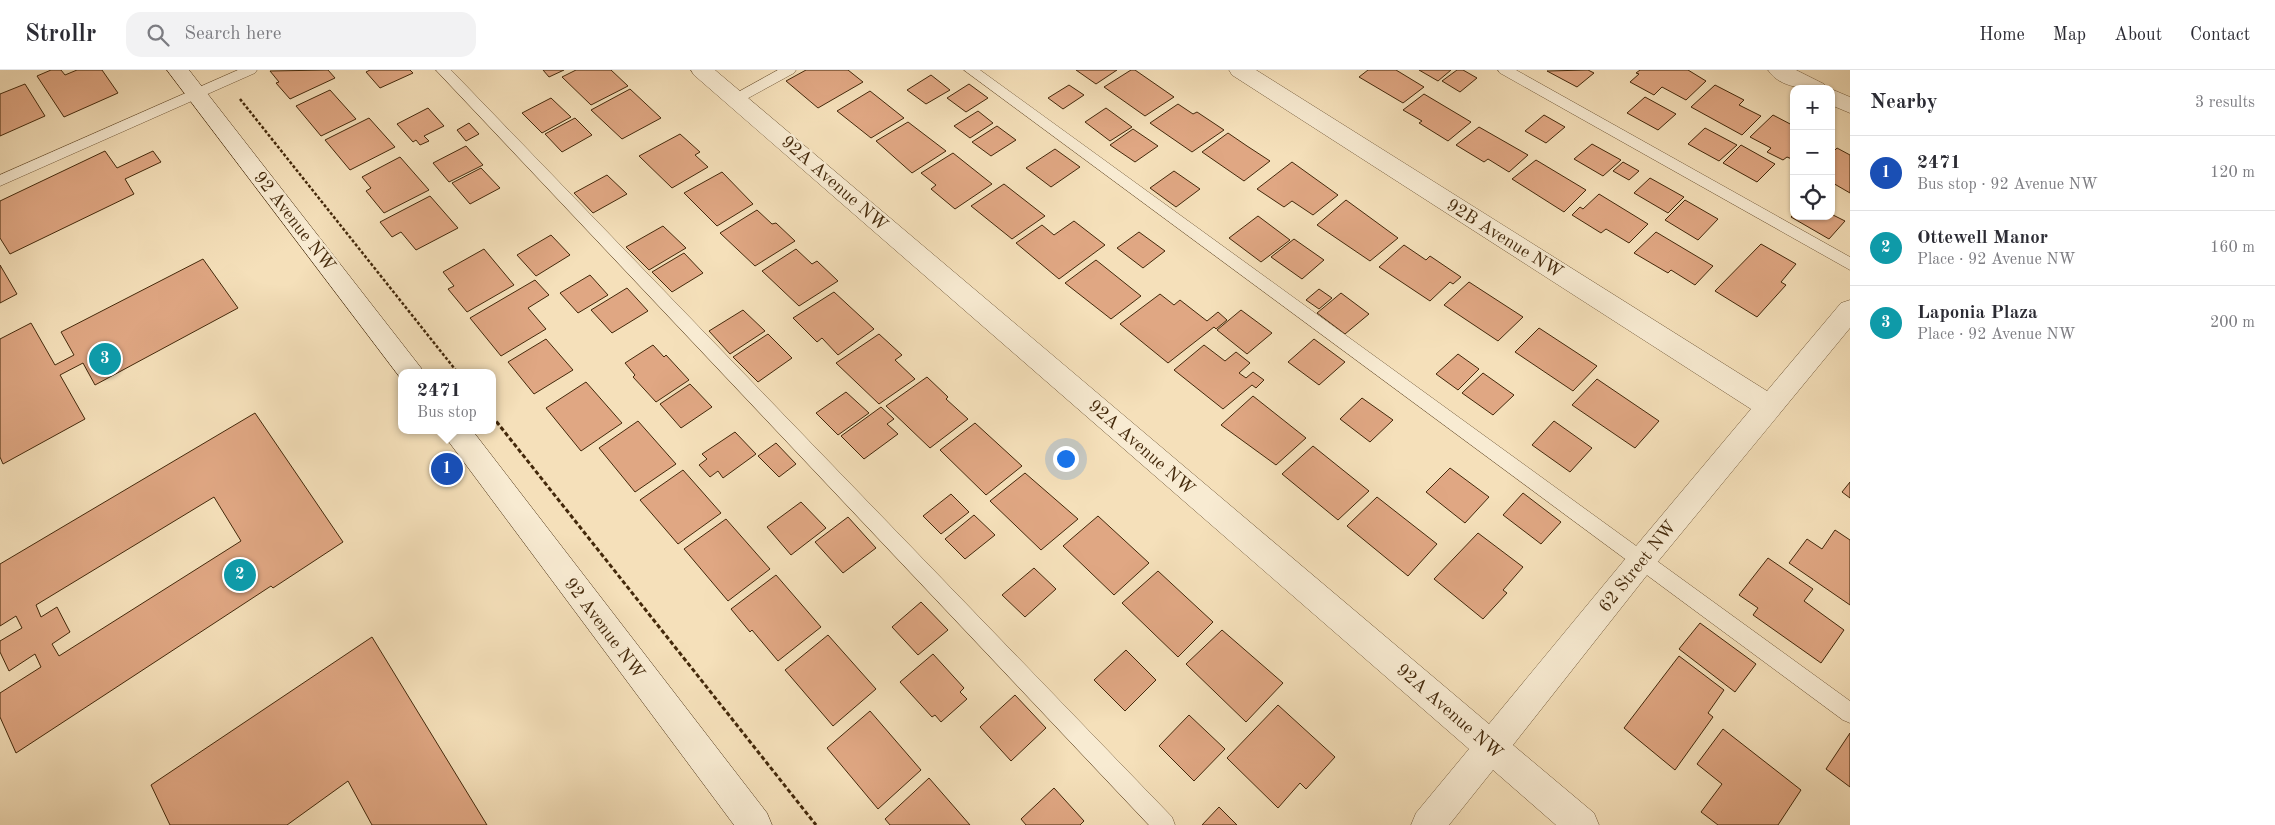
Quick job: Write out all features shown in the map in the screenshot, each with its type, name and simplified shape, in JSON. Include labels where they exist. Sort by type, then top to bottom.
[{"type":"street","name":"92 Avenue NW","points":[[178,70],[409,369]]},
{"type":"street","name":"92A Avenue NW","points":[[702,70],[1582,825]]},
{"type":"street","name":"92B Avenue NW","points":[[1240,70],[1769,406]]},
{"type":"street","points":[[1779,70],[1808,85]]},
{"type":"street","points":[[1835,98],[1850,106]]},
{"type":"street","name":"62 Street NW","points":[[1428,825],[1769,406],[1850,310]]},
{"type":"street","name":"92 Avenue NW","points":[[459,434],[755,825]]},
{"type":"lane","points":[[0,181],[250,70]]},
{"type":"lane","points":[[443,70],[1164,825]]},
{"type":"lane","points":[[736,98],[789,70]]},
{"type":"lane","points":[[971,70],[1850,713]]},
{"type":"lane","points":[[1505,70],[1850,264]]},
{"type":"path","points":[[225,81],[455,369]]},
{"type":"path","points":[[496,421],[816,825]]},
{"type":"building","points":[[51,70],[61,70],[65,75],[77,70],[102,70],[118,93],[64,117],[37,76]]},
{"type":"building","points":[[328,70],[335,78],[290,99],[276,83],[279,82],[270,71]]},
{"type":"building","points":[[370,70],[410,70],[413,73],[380,88],[366,72]]},
{"type":"building","points":[[543,70],[564,70],[549,77]]},
{"type":"building","points":[[576,70],[611,70],[628,86],[591,105],[562,77]]},
{"type":"building","points":[[806,70],[848,70],[863,82],[818,108],[786,81]]},
{"type":"building","points":[[1076,70],[1117,70],[1096,84]]},
{"type":"building","points":[[1131,70],[1135,70],[1174,97],[1145,116],[1104,87]]},
{"type":"building","points":[[1368,70],[1396,70],[1424,87],[1403,103],[1359,77]]},
{"type":"building","points":[[1419,70],[1451,70],[1438,81]]},
{"type":"building","points":[[1457,70],[1463,70],[1477,78],[1460,92],[1442,81]]},
{"type":"building","points":[[1588,70],[1594,73],[1577,87],[1547,71]]},
{"type":"building","points":[[1640,70],[1688,70],[1706,81],[1686,100],[1662,87],[1654,95],[1630,82],[1639,74],[1636,73]]},
{"type":"building","points":[[931,75],[950,90],[926,104],[907,90]]},
{"type":"building","points":[[25,84],[45,116],[0,136],[0,94]]},
{"type":"building","points":[[969,84],[988,98],[966,112],[947,98]]},
{"type":"building","points":[[1069,85],[1084,95],[1063,109],[1048,98]]},
{"type":"building","points":[[1715,85],[1744,100],[1739,105],[1761,116],[1742,135],[1691,107]]},
{"type":"building","points":[[630,89],[661,118],[622,139],[591,110]]},
{"type":"building","points":[[330,90],[356,119],[321,136],[296,106]]},
{"type":"building","points":[[870,91],[904,118],[871,138],[837,111]]},
{"type":"building","points":[[1424,94],[1471,122],[1448,141],[1419,123],[1422,121],[1403,110]]},
{"type":"building","points":[[1645,97],[1676,114],[1658,130],[1627,113]]},
{"type":"building","points":[[551,98],[571,117],[542,133],[522,113]]},
{"type":"building","points":[[1178,104],[1193,114],[1197,112],[1224,130],[1192,152],[1150,123]]},
{"type":"building","points":[[428,108],[444,126],[424,136],[429,141],[420,145],[416,140],[413,142],[397,124]]},
{"type":"building","points":[[1106,108],[1132,127],[1110,141],[1085,122]]},
{"type":"building","points":[[978,111],[993,123],[970,138],[954,126]]},
{"type":"building","points":[[1544,115],[1565,127],[1546,143],[1525,131]]},
{"type":"building","points":[[1773,115],[1790,124],[1790,158],[1787,157],[1783,160],[1767,152],[1771,148],[1750,137]]},
{"type":"building","points":[[369,118],[395,147],[350,170],[325,140]]},
{"type":"building","points":[[575,118],[592,135],[562,152],[545,134]]},
{"type":"building","points":[[908,122],[946,151],[912,173],[876,141]]},
{"type":"building","points":[[469,123],[479,134],[466,141],[457,130]]},
{"type":"building","points":[[997,126],[1016,140],[991,156],[972,142]]},
{"type":"building","points":[[1479,127],[1528,155],[1509,172],[1488,159],[1484,162],[1456,145]]},
{"type":"building","points":[[1705,128],[1737,145],[1719,161],[1688,144]]},
{"type":"building","points":[[1133,129],[1158,146],[1135,162],[1110,145]]},
{"type":"building","points":[[1228,133],[1270,161],[1244,181],[1202,152]]},
{"type":"building","points":[[680,134],[700,152],[695,155],[708,167],[672,188],[639,156]]},
{"type":"building","points":[[1592,144],[1621,160],[1603,176],[1574,159]]},
{"type":"building","points":[[1741,145],[1775,164],[1757,182],[1723,163]]},
{"type":"building","points":[[466,146],[483,165],[449,182],[433,163]]},
{"type":"building","points":[[1837,148],[1850,155],[1850,193],[1835,184],[1835,150]]},
{"type":"building","points":[[1055,149],[1080,167],[1051,187],[1026,168]]},
{"type":"building","points":[[105,151],[117,168],[153,151],[161,162],[125,179],[134,194],[10,254],[0,238],[0,201]]},
{"type":"building","points":[[953,153],[992,184],[955,209],[931,189],[936,185],[921,173]]},
{"type":"building","points":[[400,157],[429,190],[384,213],[366,191],[371,188],[362,177]]},
{"type":"building","points":[[1536,160],[1586,190],[1564,212],[1512,179]]},
{"type":"building","points":[[1292,162],[1338,195],[1313,215],[1292,201],[1284,207],[1257,189]]},
{"type":"building","points":[[1623,162],[1639,171],[1629,180],[1613,171]]},
{"type":"building","points":[[481,168],[500,188],[470,204],[452,183]]},
{"type":"building","points":[[1174,171],[1200,189],[1176,207],[1150,188]]},
{"type":"building","points":[[722,172],[753,204],[717,226],[684,193]]},
{"type":"building","points":[[607,175],[627,194],[593,213],[574,193]]},
{"type":"building","points":[[1650,178],[1684,197],[1668,213],[1634,193]]},
{"type":"building","points":[[1004,184],[1045,216],[1012,239],[971,206]]},
{"type":"building","points":[[1599,194],[1648,224],[1629,243],[1606,229],[1601,233],[1572,215],[1580,207],[1583,209]]},
{"type":"building","points":[[430,196],[458,228],[416,250],[401,232],[392,237],[380,222]]},
{"type":"building","points":[[1346,200],[1398,238],[1370,261],[1317,225]]},
{"type":"building","points":[[1685,200],[1718,219],[1698,240],[1665,220]]},
{"type":"building","points":[[757,210],[772,224],[776,223],[795,241],[755,266],[720,233]]},
{"type":"building","points":[[1258,216],[1290,240],[1261,262],[1229,238]]},
{"type":"building","points":[[1835,216],[1845,221],[1829,239],[1796,220],[1835,220]]},
{"type":"building","points":[[1074,221],[1105,245],[1059,279],[1016,243],[1042,225],[1054,235]]},
{"type":"building","points":[[663,226],[686,248],[649,270],[626,247]]},
{"type":"building","points":[[1139,232],[1165,251],[1143,268],[1117,248]]},
{"type":"building","points":[[1656,232],[1713,266],[1695,285],[1671,270],[1668,273],[1634,253]]},
{"type":"building","points":[[551,235],[570,255],[536,276],[517,255]]},
{"type":"building","points":[[1294,239],[1324,260],[1302,279],[1271,257]]},
{"type":"building","points":[[1761,244],[1796,264],[1781,282],[1786,285],[1757,317],[1715,291]]},
{"type":"building","points":[[1404,245],[1426,260],[1430,256],[1461,277],[1453,284],[1450,282],[1430,301],[1379,267]]},
{"type":"building","points":[[484,249],[514,285],[467,312],[448,289],[454,286],[443,272]]},
{"type":"building","points":[[796,249],[812,264],[817,261],[838,281],[799,306],[762,271]]},
{"type":"building","points":[[684,253],[703,273],[672,292],[652,272]]},
{"type":"building","points":[[203,259],[238,308],[95,385],[83,363],[60,375],[85,419],[3,464],[0,457],[0,339],[31,323],[55,365],[74,355],[61,332]]},
{"type":"building","points":[[1096,260],[1141,296],[1111,319],[1065,283]]},
{"type":"building","points":[[0,265],[17,294],[0,303]]},
{"type":"building","points":[[590,275],[608,295],[578,313],[560,293]]},
{"type":"building","points":[[535,280],[549,295],[528,308],[546,329],[501,356],[470,318]]},
{"type":"building","points":[[1469,282],[1523,317],[1498,341],[1444,305]]},
{"type":"building","points":[[627,288],[648,311],[612,333],[591,310]]},
{"type":"building","points":[[1319,289],[1332,298],[1319,309],[1306,300]]},
{"type":"building","points":[[834,292],[874,329],[838,355],[822,338],[817,342],[793,318]]},
{"type":"building","points":[[1341,293],[1369,314],[1345,334],[1317,313]]},
{"type":"building","points":[[1160,294],[1174,305],[1180,300],[1207,321],[1218,312],[1227,320],[1216,329],[1214,327],[1168,363],[1120,324]]},
{"type":"building","points":[[743,310],[765,331],[730,354],[709,331]]},
{"type":"building","points":[[1241,310],[1272,333],[1247,354],[1217,330]]},
{"type":"building","points":[[1539,328],[1597,366],[1573,391],[1515,352]]},
{"type":"building","points":[[768,334],[792,358],[758,382],[733,357]]},
{"type":"building","points":[[879,334],[902,355],[895,360],[915,379],[879,404],[836,363]]},
{"type":"building","points":[[546,339],[573,370],[534,394],[508,362]]},
{"type":"building","points":[[1314,339],[1345,362],[1319,385],[1288,362]]},
{"type":"building","points":[[653,345],[664,357],[666,355],[689,380],[656,402],[633,377],[635,375],[625,363]]},
{"type":"building","points":[[1204,345],[1225,361],[1236,352],[1250,363],[1239,373],[1246,378],[1253,372],[1264,380],[1256,388],[1252,385],[1223,409],[1174,370]]},
{"type":"building","points":[[1458,354],[1479,369],[1458,390],[1436,374]]},
{"type":"building","points":[[1483,373],[1514,395],[1493,415],[1462,393]]},
{"type":"building","points":[[927,377],[948,397],[946,399],[968,419],[930,448],[886,406]]},
{"type":"building","points":[[1597,379],[1659,421],[1635,448],[1572,405]]},
{"type":"building","points":[[586,382],[622,423],[581,451],[546,408]]},
{"type":"building","points":[[690,384],[712,407],[681,428],[660,404]]},
{"type":"building","points":[[846,392],[869,413],[838,435],[816,413]]},
{"type":"building","points":[[1253,396],[1306,438],[1276,465],[1221,425]]},
{"type":"building","points":[[1362,398],[1393,420],[1370,442],[1340,419]]},
{"type":"building","points":[[881,407],[894,419],[887,424],[898,434],[864,459],[841,436]]},
{"type":"building","points":[[255,413],[343,542],[273,588],[271,586],[16,753],[0,717],[0,693],[41,667],[35,654],[9,671],[0,652],[0,641],[22,628],[16,616],[0,626],[0,564]],"holes":[[[214,497],[241,541],[59,656],[52,644],[70,632],[57,607],[41,617],[36,605]]]},
{"type":"building","points":[[638,421],[676,464],[635,492],[599,448]]},
{"type":"building","points":[[1554,421],[1592,448],[1570,472],[1532,445]]},
{"type":"building","points":[[975,423],[1022,466],[986,495],[940,450]]},
{"type":"building","points":[[735,432],[756,454],[723,478],[718,471],[710,477],[699,465],[707,459],[702,454]]},
{"type":"building","points":[[776,443],[796,464],[779,477],[758,456]]},
{"type":"building","points":[[1313,446],[1369,491],[1338,520],[1282,474]]},
{"type":"building","points":[[1450,468],[1489,497],[1465,523],[1426,492]]},
{"type":"building","points":[[683,470],[721,513],[678,544],[640,500]]},
{"type":"building","points":[[1025,473],[1078,519],[1041,550],[990,501]]},
{"type":"building","points":[[1850,482],[1850,498],[1842,492]]},
{"type":"building","points":[[1523,493],[1561,522],[1541,544],[1503,515]]},
{"type":"building","points":[[951,494],[969,512],[941,534],[923,516]]},
{"type":"building","points":[[1377,497],[1437,544],[1408,576],[1347,526]]},
{"type":"building","points":[[801,502],[826,528],[791,555],[767,527]]},
{"type":"building","points":[[974,515],[995,535],[965,559],[945,539]]},
{"type":"building","points":[[1098,516],[1149,563],[1114,595],[1063,546]]},
{"type":"building","points":[[848,517],[876,548],[843,573],[815,542]]},
{"type":"building","points":[[726,519],[770,569],[728,601],[684,549]]},
{"type":"building","points":[[1835,530],[1850,540],[1850,605],[1789,563],[1807,539],[1822,549]]},
{"type":"building","points":[[1478,533],[1523,567],[1503,590],[1507,593],[1483,619],[1434,579]]},
{"type":"building","points":[[1768,558],[1813,589],[1804,601],[1844,630],[1821,663],[1753,615],[1758,608],[1739,595]]},
{"type":"building","points":[[1034,568],[1056,589],[1025,617],[1002,595]]},
{"type":"building","points":[[1158,571],[1213,622],[1178,657],[1122,603]]},
{"type":"building","points":[[776,575],[821,627],[778,661],[731,609]]},
{"type":"building","points":[[921,602],[948,630],[918,655],[892,627]]},
{"type":"building","points":[[1700,623],[1756,664],[1735,692],[1679,649]]},
{"type":"building","points":[[1222,630],[1283,683],[1246,722],[1186,664]]},
{"type":"building","points":[[828,635],[876,689],[833,726],[785,670]]},
{"type":"building","points":[[372,637],[487,825],[372,825],[348,781],[287,825],[170,825],[151,785]]},
{"type":"building","points":[[1126,650],[1156,680],[1125,711],[1094,680]]},
{"type":"building","points":[[933,654],[964,688],[960,692],[967,699],[941,722],[935,715],[932,717],[900,682]]},
{"type":"building","points":[[1679,656],[1724,690],[1708,713],[1713,717],[1675,770],[1624,728]]},
{"type":"building","points":[[1015,695],[1046,728],[1011,761],[980,727]]},
{"type":"building","points":[[1278,705],[1335,757],[1306,789],[1300,783],[1278,808],[1227,758]]},
{"type":"building","points":[[870,711],[921,770],[878,809],[827,748]]},
{"type":"building","points":[[1189,715],[1225,749],[1194,781],[1159,746]]},
{"type":"building","points":[[1723,729],[1801,790],[1778,825],[1718,825],[1701,812],[1722,784],[1697,764]]},
{"type":"building","points":[[1850,733],[1850,787],[1826,769]]},
{"type":"building","points":[[929,778],[970,825],[890,825],[885,819]]},
{"type":"building","points":[[1054,788],[1084,821],[1080,825],[1026,825],[1021,819]]},
{"type":"building","points":[[1219,807],[1237,825],[1202,825]]},
{"type":"place","name":"Laponia Plaza","points":[[105,359]]},
{"type":"place","name":"2471","points":[[447,469]]},
{"type":"place","name":"Ottewell Manor","points":[[240,575]]}]
